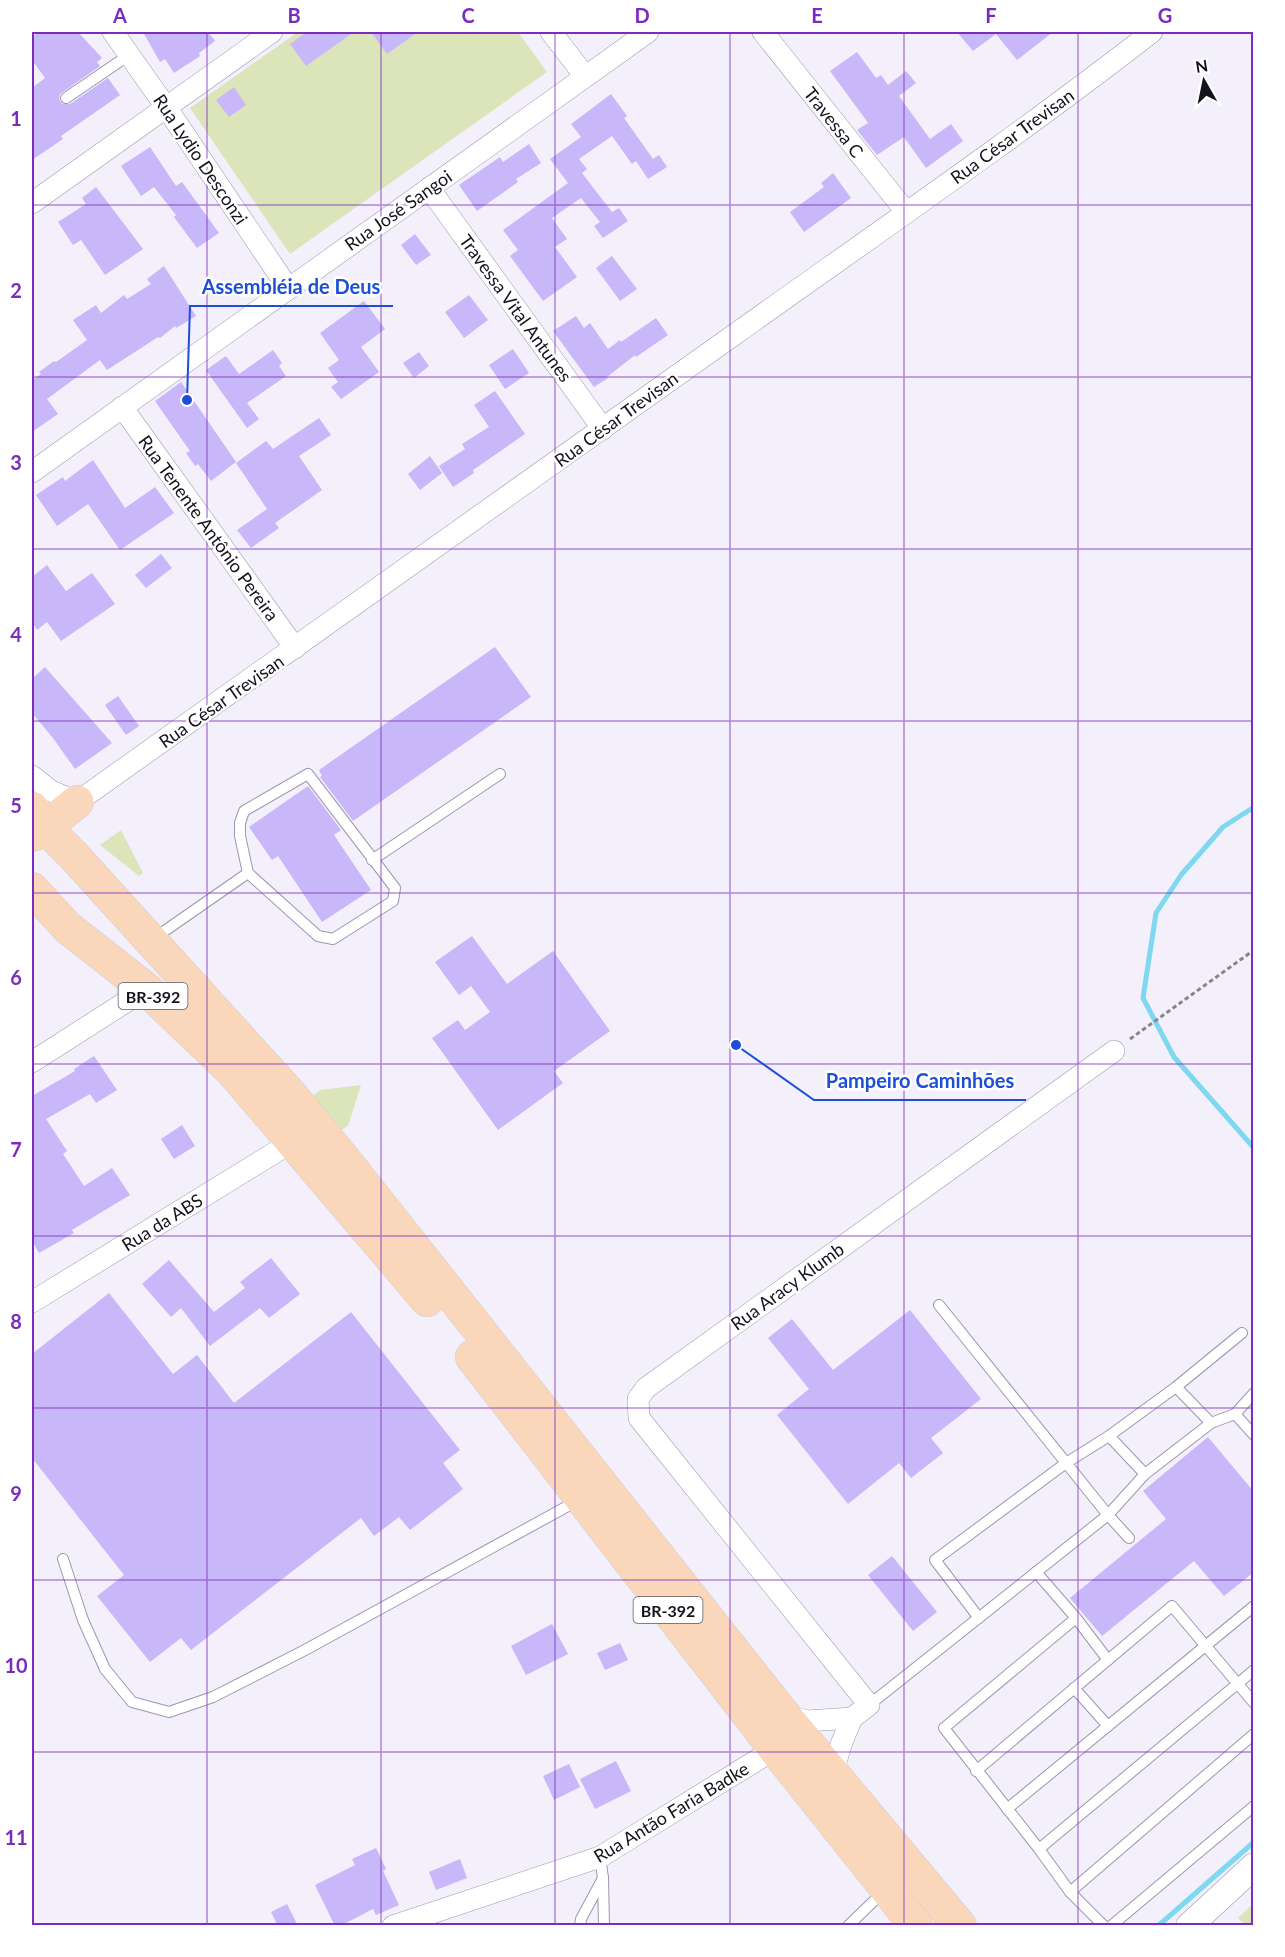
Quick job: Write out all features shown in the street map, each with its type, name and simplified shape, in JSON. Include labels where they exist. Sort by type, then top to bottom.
[{"type":"highway","name":"BR-392","points":[[47,814],[73,855],[292,1096],[784,1715],[960,1926]]},
{"type":"highway","name":"BR-392","points":[[32,889],[68,928],[146,989],[232,1071],[421,1293],[775,1749],[916,1926]]},
{"type":"street","name":"Rua Lydio Desconzi","points":[[113,32],[288,288]]},
{"type":"street","points":[[32,202],[272,32]]},
{"type":"street","points":[[551,32],[585,76]]},
{"type":"street","name":"Rua José Sangoi","points":[[32,472],[648,32]]},
{"type":"street","name":"Travessa C","points":[[763,32],[906,212]]},
{"type":"street","name":"Rua César Trevisan","points":[[47,814],[296,648],[906,212],[1152,32]]},
{"type":"street","name":"Travessa Vital Antunes","points":[[429,188],[603,429]]},
{"type":"street","name":"Rua Tenente Antônio Pereira","points":[[122,407],[296,648]]},
{"type":"street","points":[[32,776],[51,791],[47,814]]},
{"type":"street","points":[[32,1062],[146,989]]},
{"type":"street","name":"Rua Aracy Klumb","points":[[869,1705],[639,1418],[638,1399],[646,1388],[1114,1051]]},
{"type":"street","name":"Rua da ABS","points":[[32,1302],[292,1142]]},
{"type":"street","points":[[832,1774],[852,1718],[869,1705]]},
{"type":"street","points":[[784,1715],[807,1721],[852,1718]]},
{"type":"street","name":"Rua Antão Faria Badke","points":[[393,1926],[600,1857],[775,1749]]},
{"type":"street","points":[[1189,1926],[1254,1866]]},
{"type":"lane","points":[[66,98],[129,55]]},
{"type":"lane","points":[[308,774],[395,888],[393,900],[333,939],[318,936],[248,873],[240,836],[240,823],[244,811],[308,774]]},
{"type":"lane","points":[[372,860],[500,774]]},
{"type":"lane","points":[[150,941],[248,873]]},
{"type":"lane","points":[[939,1305],[1129,1538]]},
{"type":"lane","points":[[979,1618],[935,1560],[1066,1463],[1109,1436],[1176,1387],[1242,1333]]},
{"type":"lane","points":[[1176,1387],[1211,1423]]},
{"type":"lane","points":[[869,1705],[1108,1515],[1145,1474],[1211,1423],[1235,1414],[1254,1393]]},
{"type":"lane","points":[[1235,1414],[1254,1436]]},
{"type":"lane","points":[[1109,1436],[1145,1474]]},
{"type":"lane","points":[[63,1559],[83,1620],[105,1670],[132,1702],[169,1713],[213,1697],[305,1650],[582,1498]]},
{"type":"lane","points":[[1036,1572],[1076,1618],[1108,1660]]},
{"type":"lane","points":[[976,1771],[1172,1606],[1254,1703]]},
{"type":"lane","points":[[1007,1809],[1254,1606]]},
{"type":"lane","points":[[1076,1618],[944,1728],[1070,1892],[1104,1926]]},
{"type":"lane","points":[[1039,1849],[1254,1670]]},
{"type":"lane","points":[[1074,1688],[1108,1726]]},
{"type":"lane","points":[[1070,1892],[1254,1734]]},
{"type":"lane","points":[[1111,1926],[1254,1806]]},
{"type":"lane","points":[[600,1857],[604,1926]]},
{"type":"lane","points":[[580,1926],[581,1919],[603,1878]]},
{"type":"lane","points":[[848,1926],[886,1888]]},
{"type":"path","points":[[1114,1051],[1254,950]]},
{"type":"green space","points":[[298,32],[518,32],[547,72],[290,254],[190,108]]},
{"type":"green space","points":[[121,830],[143,873],[139,876],[100,845]]},
{"type":"green space","points":[[361,1085],[348,1126],[339,1131],[313,1096],[320,1090]]},
{"type":"green space","points":[[1253,1904],[1253,1925],[1245,1925],[1238,1918]]},
{"type":"building","points":[[39,32],[78,32],[102,58],[97,62],[100,66],[60,94],[59,99],[62,104],[70,104],[108,78],[120,95],[61,136],[63,139],[32,160],[32,88],[45,78],[32,60],[32,37]]},
{"type":"building","points":[[143,32],[208,32],[215,41],[199,53],[200,56],[174,73],[165,59],[160,62]]},
{"type":"building","points":[[307,32],[354,32],[306,66],[290,44]]},
{"type":"building","points":[[371,32],[418,32],[387,54]]},
{"type":"building","points":[[957,32],[1053,32],[1017,60],[996,34],[973,51]]},
{"type":"building","points":[[857,52],[876,78],[881,75],[888,85],[906,71],[916,83],[899,96],[930,139],[951,124],[963,141],[926,168],[904,137],[877,155],[857,130],[868,123],[830,71]]},
{"type":"building","points":[[234,87],[246,105],[229,117],[216,100]]},
{"type":"building","points":[[611,94],[627,116],[624,118],[653,159],[659,155],[667,167],[648,179],[636,161],[632,164],[612,136],[579,159],[587,169],[582,173],[612,212],[619,208],[628,221],[603,238],[594,226],[600,222],[581,198],[552,218],[567,239],[555,247],[577,277],[543,301],[510,256],[518,250],[503,230],[568,183],[550,159],[581,137],[571,124]]},
{"type":"building","points":[[529,144],[541,163],[516,179],[518,182],[477,211],[459,185],[500,157],[503,162]]},
{"type":"building","points":[[150,147],[176,186],[182,182],[219,233],[197,248],[174,217],[176,215],[154,187],[141,196],[121,166]]},
{"type":"building","points":[[833,173],[851,198],[804,232],[790,212],[824,187],[821,183]]},
{"type":"building","points":[[96,187],[143,249],[105,275],[81,240],[73,245],[58,222],[86,204],[82,198]]},
{"type":"building","points":[[415,234],[431,255],[416,265],[401,245]]},
{"type":"building","points":[[612,256],[637,289],[620,301],[596,268]]},
{"type":"building","points":[[164,266],[196,316],[176,328],[175,326],[160,338],[158,337],[107,370],[100,360],[47,399],[58,414],[32,432],[32,377],[33,380],[41,374],[39,372],[87,340],[73,320],[96,305],[101,313],[124,295],[127,299],[151,284],[147,279]]},
{"type":"building","points":[[469,295],[488,320],[464,338],[445,312]]},
{"type":"building","points":[[364,301],[385,329],[361,347],[379,372],[341,399],[331,387],[338,382],[328,368],[339,360],[320,333]]},
{"type":"building","points":[[576,316],[584,328],[590,323],[608,349],[656,318],[668,335],[636,357],[635,355],[594,387],[553,331]]},
{"type":"building","points":[[513,349],[529,373],[505,389],[489,365]]},
{"type":"building","points":[[273,350],[282,363],[279,366],[286,376],[247,403],[259,419],[247,428],[206,370],[226,356],[239,374]]},
{"type":"building","points":[[419,352],[429,366],[414,378],[403,363]]},
{"type":"building","points":[[181,382],[236,462],[211,481],[198,464],[195,466],[186,453],[190,451],[155,401]]},
{"type":"building","points":[[495,391],[525,434],[473,470],[474,473],[453,487],[439,466],[465,449],[462,444],[489,427],[474,405]]},
{"type":"building","points":[[319,418],[331,435],[299,456],[322,490],[275,523],[279,528],[251,548],[237,530],[267,509],[236,463],[266,441],[273,449]]},
{"type":"building","points":[[430,456],[442,473],[420,490],[408,474]]},
{"type":"building","points":[[93,460],[125,508],[155,487],[174,513],[120,550],[88,504],[57,526],[36,495],[63,477],[65,481]]},
{"type":"building","points":[[161,554],[172,568],[146,588],[135,575]]},
{"type":"building","points":[[47,565],[66,591],[92,573],[115,604],[61,641],[47,622],[37,630],[32,622],[32,577]]},
{"type":"building","points":[[495,647],[531,697],[353,821],[320,777],[322,776],[319,770]]},
{"type":"building","points":[[45,667],[112,743],[75,769],[32,713],[32,679]]},
{"type":"building","points":[[118,696],[139,726],[126,735],[105,705]]},
{"type":"building","points":[[308,786],[341,830],[334,835],[371,890],[322,922],[278,856],[272,860],[249,827]]},
{"type":"building","points":[[472,936],[507,984],[553,951],[610,1031],[554,1071],[563,1083],[498,1130],[432,1038],[458,1020],[465,1030],[490,1012],[471,986],[459,995],[435,962]]},
{"type":"building","points":[[94,1056],[117,1090],[96,1103],[90,1094],[46,1119],[67,1151],[63,1154],[84,1186],[112,1168],[130,1195],[72,1230],[74,1233],[39,1253],[32,1241],[32,1096],[75,1071],[74,1069]]},
{"type":"building","points":[[182,1125],[195,1146],[174,1159],[161,1139]]},
{"type":"building","points":[[271,1258],[300,1294],[269,1318],[260,1308],[210,1346],[181,1308],[171,1317],[142,1284],[169,1260],[214,1312],[245,1288],[240,1282]]},
{"type":"building","points":[[109,1293],[173,1374],[197,1355],[234,1403],[351,1312],[460,1450],[443,1463],[463,1489],[410,1530],[399,1517],[374,1536],[361,1518],[191,1650],[181,1638],[150,1662],[97,1596],[124,1575],[32,1458],[32,1354]]},
{"type":"building","points":[[910,1310],[981,1399],[931,1438],[943,1453],[911,1478],[899,1463],[848,1504],[777,1415],[809,1389],[768,1338],[792,1319],[833,1370]]},
{"type":"building","points":[[1208,1437],[1254,1492],[1254,1572],[1224,1596],[1194,1561],[1102,1636],[1070,1598],[1166,1519],[1143,1491]]},
{"type":"building","points":[[892,1556],[937,1612],[913,1631],[868,1575]]},
{"type":"building","points":[[552,1624],[568,1654],[526,1675],[511,1646]]},
{"type":"building","points":[[620,1643],[628,1660],[605,1670],[597,1653]]},
{"type":"building","points":[[616,1761],[631,1791],[595,1809],[580,1779]]},
{"type":"building","points":[[569,1764],[580,1787],[554,1800],[543,1776]]},
{"type":"building","points":[[376,1848],[386,1869],[383,1871],[399,1905],[376,1915],[373,1909],[340,1926],[335,1926],[315,1885],[355,1865],[352,1859]]},
{"type":"building","points":[[460,1859],[467,1878],[436,1890],[429,1872]]},
{"type":"building","points":[[287,1904],[298,1926],[278,1926],[271,1912]]},
{"type":"waterway","points":[[1254,807],[1223,827],[1181,875],[1156,913],[1143,998],[1174,1057],[1254,1148]]},
{"type":"waterway","points":[[1158,1926],[1254,1842]]},
{"type":"place","name":"Assembléia de Deus","points":[[187,400]]},
{"type":"place","name":"Pampeiro Caminhões","points":[[736,1045]]}]
